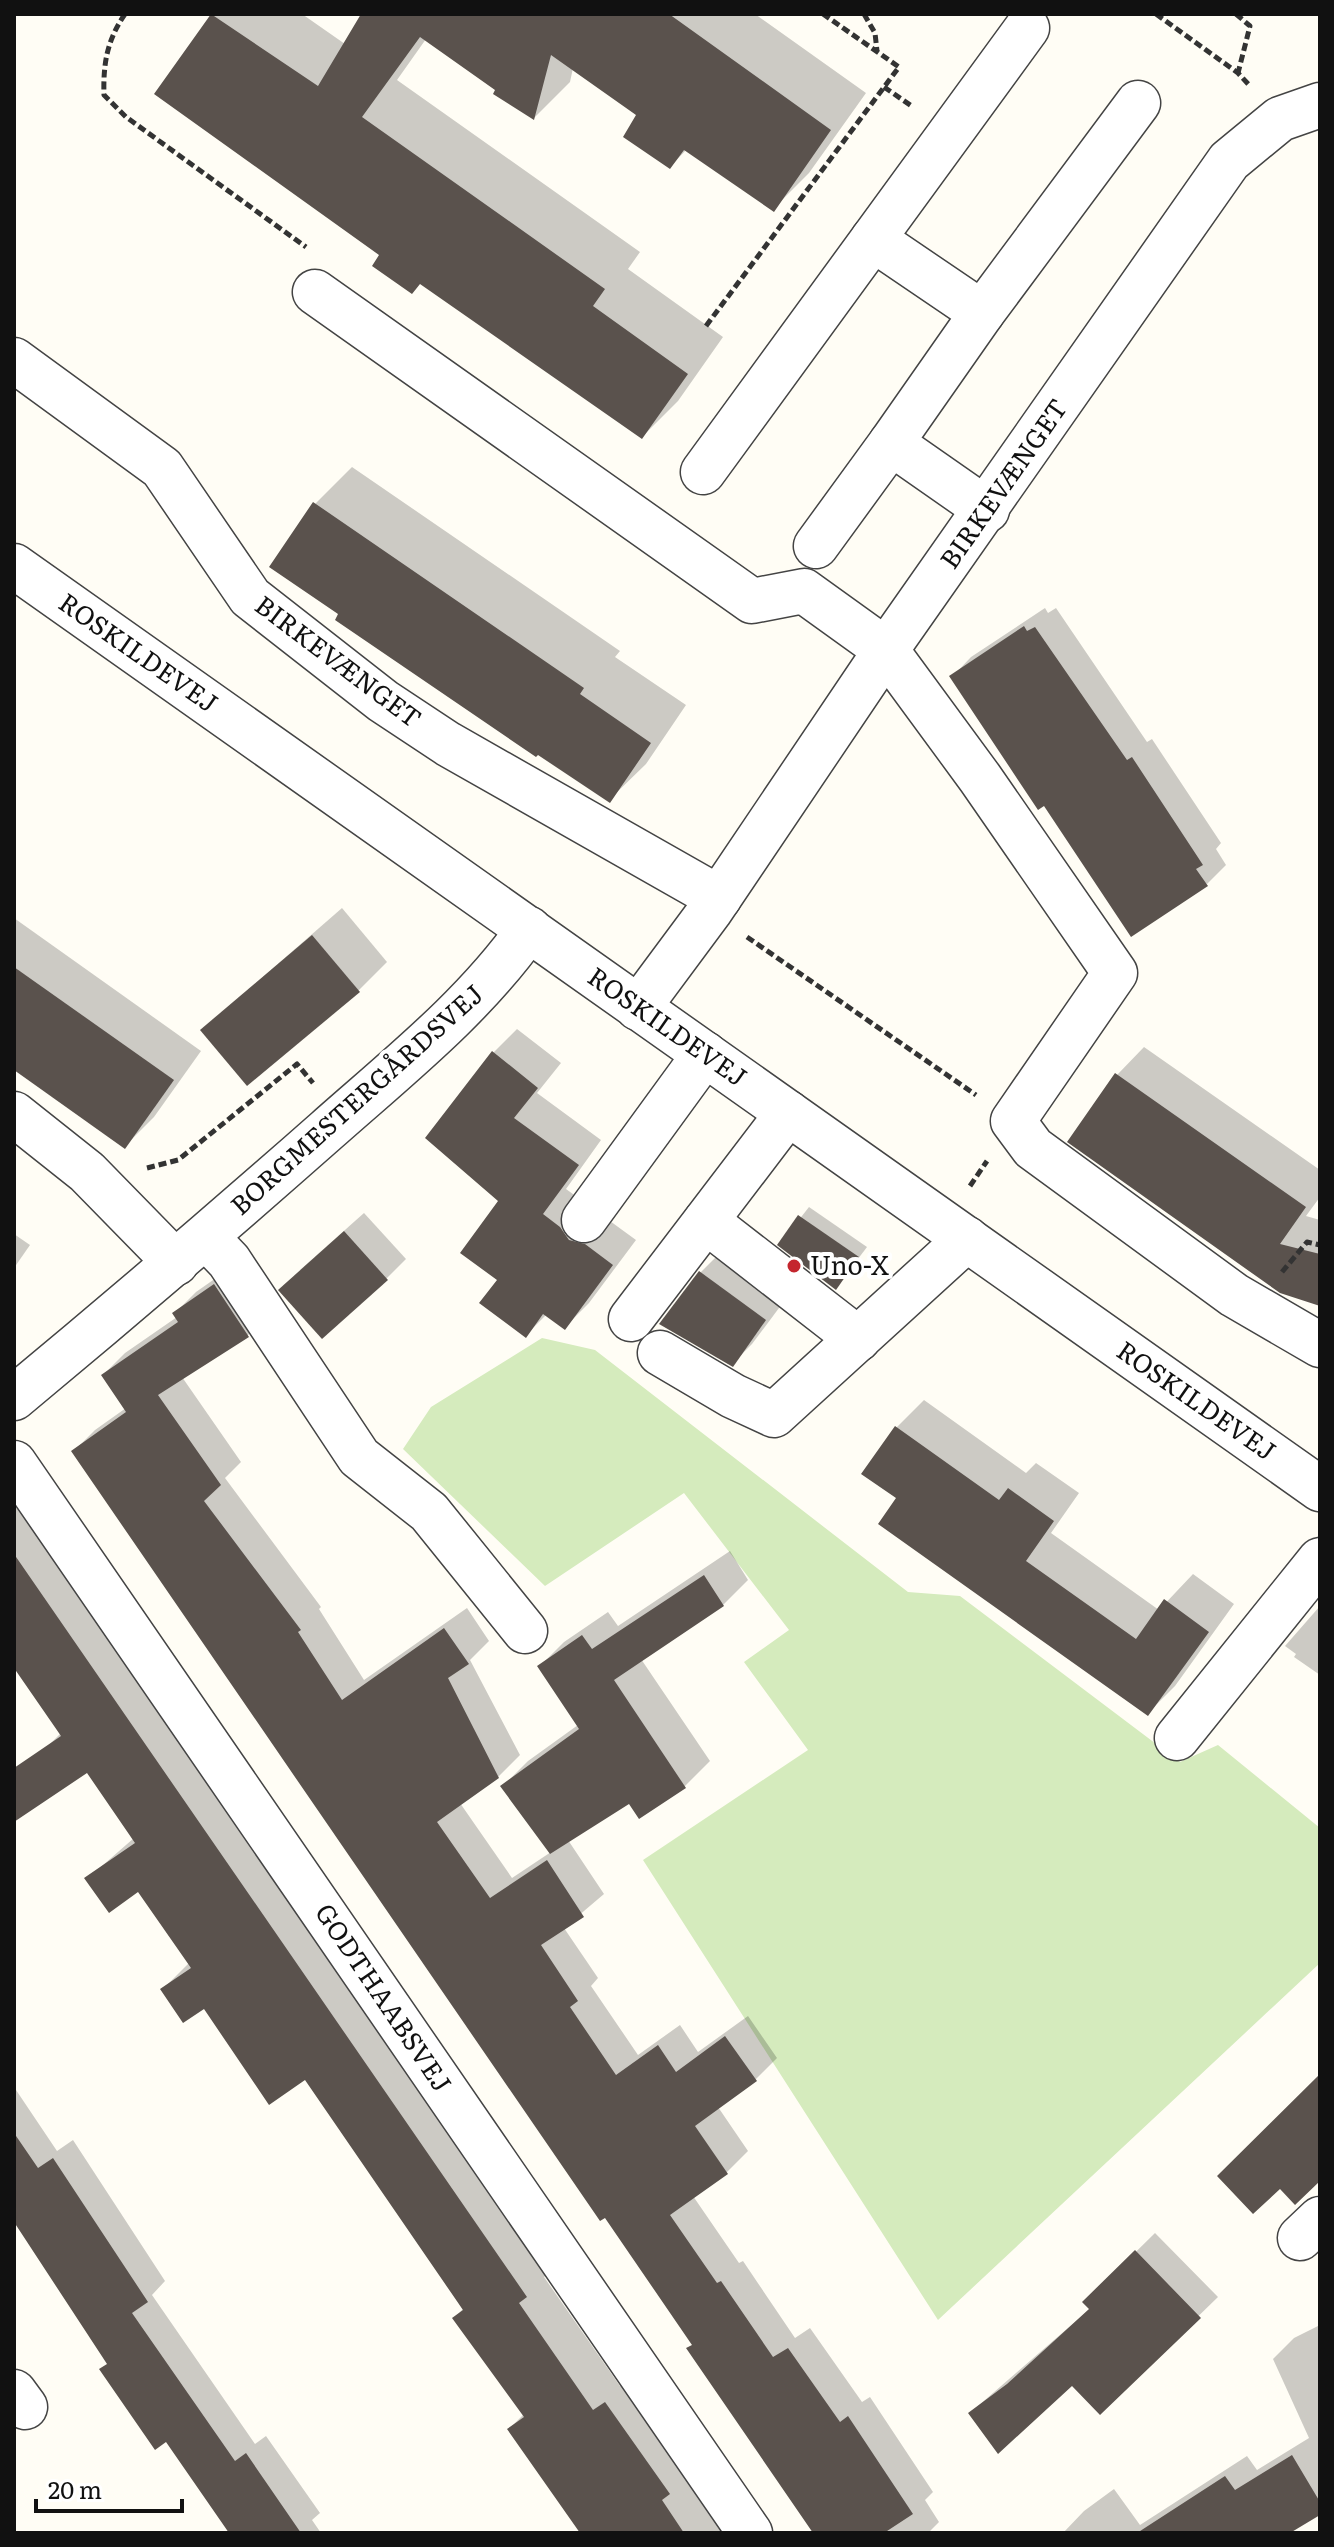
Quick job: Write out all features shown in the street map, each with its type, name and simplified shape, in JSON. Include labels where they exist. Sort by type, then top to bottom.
[{"type":"street","points":[[703,472],[1027,28]]},
{"type":"street","points":[[816,546],[982,313],[1138,103]]},
{"type":"street","name":"BIRKEVÆNGET","points":[[638,1008],[714,904],[886,650],[1229,161],[1280,119],[1320,105]]},
{"type":"street","points":[[873,239],[982,313]]},
{"type":"street","points":[[315,292],[752,601],[804,591],[886,650],[980,778],[1115,973],[1013,1121],[1033,1148],[1234,1295],[1320,1345]]},
{"type":"street","name":"BIRKEVÆNGET","points":[[14,360],[162,468],[250,597],[383,701],[448,744],[714,904]]},
{"type":"street","points":[[891,443],[987,510]]},
{"type":"street","name":"ROSKILDEVEJ","points":[[14,566],[1320,1489]]},
{"type":"street","name":"BORGMESTERGÅRDSVEJ","points":[[14,1398],[191,1250],[445,1026],[503,966],[529,929]]},
{"type":"street","points":[[584,1220],[705,1054]]},
{"type":"street","points":[[631,1319],[788,1113]]},
{"type":"street","points":[[14,1114],[56,1144],[109,1193],[191,1250],[229,1261],[359,1457],[429,1512],[525,1631]]},
{"type":"street","points":[[706,1221],[858,1339]]},
{"type":"street","points":[[660,1353],[733,1396],[774,1415],[858,1339],[956,1231]]},
{"type":"street","name":"GODTHAABSVEJ","points":[[14,1463],[750,2533]]},
{"type":"street","points":[[1177,1738],[1320,1560]]},
{"type":"path","points":[[125,14],[114,31],[103,66],[104,95],[126,117],[336,270],[315,292]]},
{"type":"path","points":[[706,326],[899,67],[823,14]]},
{"type":"path","points":[[864,14],[875,33],[877,52]]},
{"type":"path","points":[[1156,14],[1238,73],[1280,119]]},
{"type":"path","points":[[1236,14],[1250,26],[1238,73]]},
{"type":"path","points":[[714,904],[1013,1121],[956,1231]]},
{"type":"path","points":[[109,1193],[132,1172],[178,1160],[297,1064],[342,1117]]},
{"type":"green space","points":[[542,1338],[595,1350],[908,1592],[960,1596],[1180,1762],[1218,1745],[1320,1828],[1320,1963],[938,2320],[643,1860],[808,1750],[744,1662],[789,1630],[684,1493],[545,1586],[403,1449],[431,1407]]},
{"type":"building","points":[[211,14],[318,86],[361,14],[669,14],[831,130],[774,212],[684,150],[670,169],[623,137],[636,115],[551,55],[534,120],[493,94],[495,90],[420,37],[362,117],[605,289],[593,306],[688,374],[642,439],[420,284],[412,294],[372,266],[379,255],[154,94]]},
{"type":"building","points":[[313,502],[584,688],[580,694],[651,743],[610,803],[538,755],[536,757],[335,620],[338,614],[269,567]]},
{"type":"building","points":[[1024,626],[1027,631],[1035,627],[1127,760],[1132,757],[1203,865],[1196,869],[1208,886],[1131,937],[1044,806],[1038,810],[949,676]]},
{"type":"building","points":[[312,935],[360,992],[247,1086],[200,1030]]},
{"type":"building","points":[[14,967],[174,1080],[125,1149],[14,1070]]},
{"type":"building","points":[[492,1051],[538,1088],[514,1118],[579,1165],[543,1214],[560,1227],[569,1240],[585,1244],[613,1265],[565,1330],[543,1314],[526,1338],[479,1303],[497,1280],[460,1253],[498,1201],[425,1138]]},
{"type":"building","points":[[1115,1073],[1306,1207],[1280,1244],[1320,1254],[1320,1306],[1280,1293],[1067,1142]]},
{"type":"building","points":[[798,1215],[859,1257],[836,1290],[777,1245]]},
{"type":"building","points":[[344,1231],[388,1280],[322,1339],[278,1290]]},
{"type":"building","points":[[699,1271],[766,1320],[733,1367],[659,1324]]},
{"type":"building","points":[[214,1284],[249,1337],[158,1395],[221,1485],[204,1501],[301,1630],[298,1632],[342,1700],[444,1628],[469,1664],[448,1678],[499,1778],[437,1822],[490,1898],[547,1860],[584,1917],[541,1945],[578,2001],[570,2007],[616,2075],[658,2045],[676,2072],[725,2036],[757,2081],[695,2126],[728,2174],[670,2215],[717,2283],[721,2281],[773,2357],[788,2348],[840,2422],[848,2416],[913,2514],[884,2533],[813,2533],[686,2348],[692,2345],[605,2218],[600,2221],[71,1451],[126,1412],[101,1375],[178,1322],[172,1313]]},
{"type":"building","points":[[895,1426],[999,1500],[1008,1488],[1054,1521],[1026,1561],[1136,1639],[1164,1599],[1209,1632],[1148,1716],[878,1524],[896,1498],[861,1474]]},
{"type":"building","points":[[14,1554],[527,2297],[519,2303],[593,2410],[605,2402],[670,2494],[662,2500],[684,2533],[580,2533],[507,2429],[524,2417],[452,2318],[463,2310],[305,2080],[269,2105],[204,2009],[183,2023],[160,1989],[191,1968],[138,1892],[109,1913],[84,1878],[135,1843],[87,1773],[14,1822],[14,1768],[61,1736],[14,1668]]},
{"type":"building","points":[[704,1575],[724,1606],[614,1680],[686,1788],[639,1819],[629,1804],[550,1854],[500,1786],[579,1729],[537,1666],[582,1635],[592,1649]]},
{"type":"building","points":[[1320,2074],[1320,2181],[1295,2205],[1280,2189],[1253,2214],[1217,2176]]},
{"type":"building","points":[[14,2133],[38,2168],[53,2158],[148,2302],[132,2313],[235,2461],[246,2453],[301,2533],[229,2533],[166,2442],[155,2450],[99,2369],[107,2364],[14,2222]]},
{"type":"building","points":[[1135,2250],[1201,2318],[1100,2415],[1072,2386],[998,2454],[968,2413],[1007,2384],[1089,2309],[1082,2302]]},
{"type":"building","points":[[1292,2455],[1320,2502],[1320,2515],[1290,2533],[1137,2533],[1225,2476],[1235,2490]]},
{"type":"place","name":"Uno-X","points":[[794,1266]]}]
